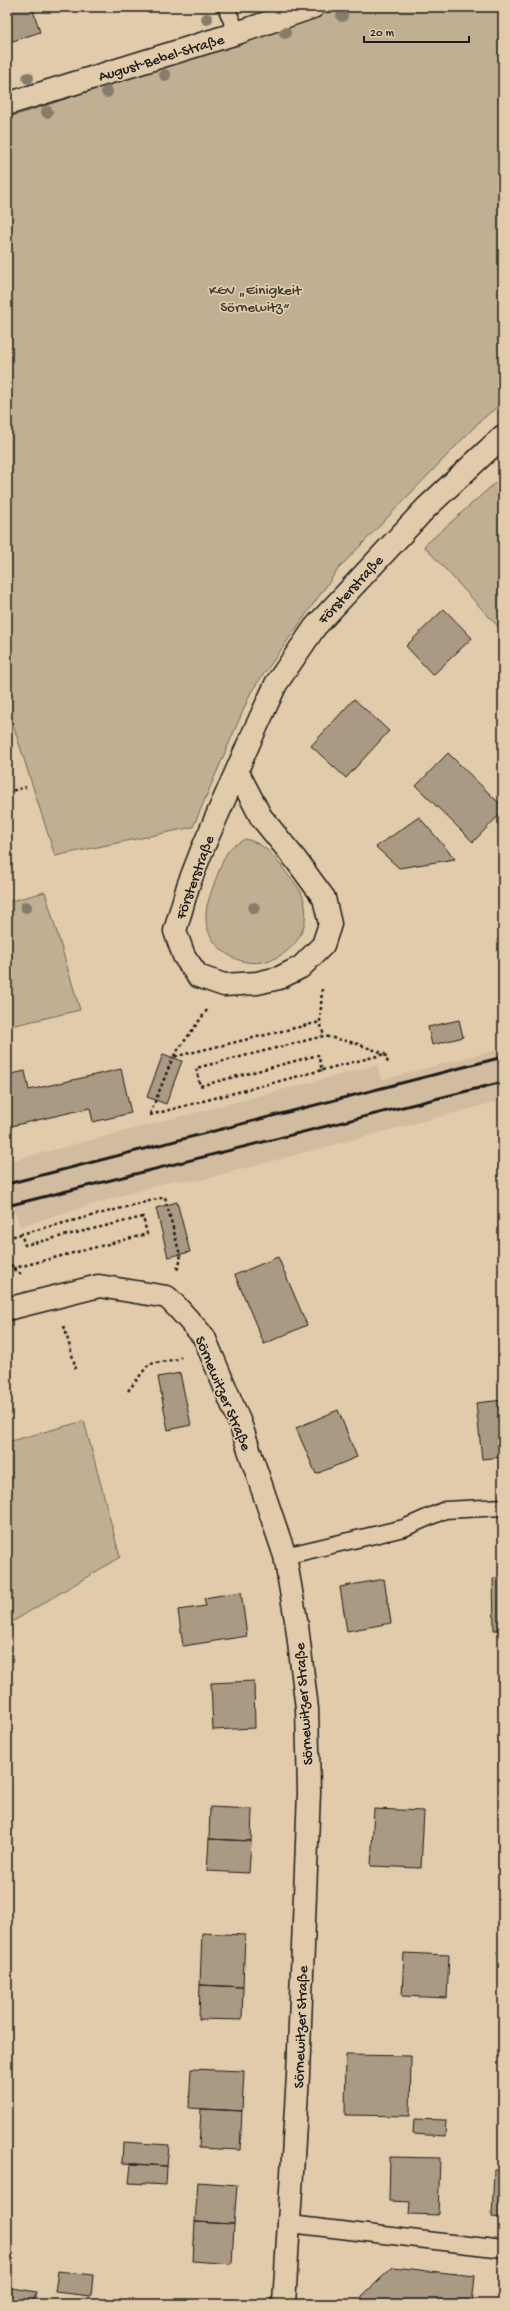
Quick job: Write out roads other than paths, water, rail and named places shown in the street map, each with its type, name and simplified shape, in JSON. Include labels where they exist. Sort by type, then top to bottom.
[{"type":"street","name":"August-Bebel-Straße","points":[[7,104],[238,33],[314,7]]},
{"type":"street","name":"Försterstraße","points":[[237,771],[261,817],[296,860],[324,898],[330,924],[323,945],[301,967],[279,978],[257,983],[224,985],[198,976],[184,956],[175,930],[188,886],[237,771],[276,684],[315,626],[426,508],[503,436]]},
{"type":"street","name":"Sörnewitzer Straße","points":[[7,1309],[100,1286],[167,1297],[204,1337],[240,1423],[285,1556],[297,1626],[307,1710],[309,1792],[298,2074],[284,2304]]},
{"type":"lane","points":[[226,7],[238,33]]},
{"type":"lane","points":[[285,1556],[404,1528],[445,1510],[503,1507]]},
{"type":"lane","points":[[290,2224],[503,2249]]},
{"type":"railway","points":[[7,1184],[503,1057]]},
{"type":"railway","points":[[7,1206],[503,1082]]},
{"type":"park label","name":"KGV „Einigkeit Sörnewitz“","points":[[255,298]]}]
